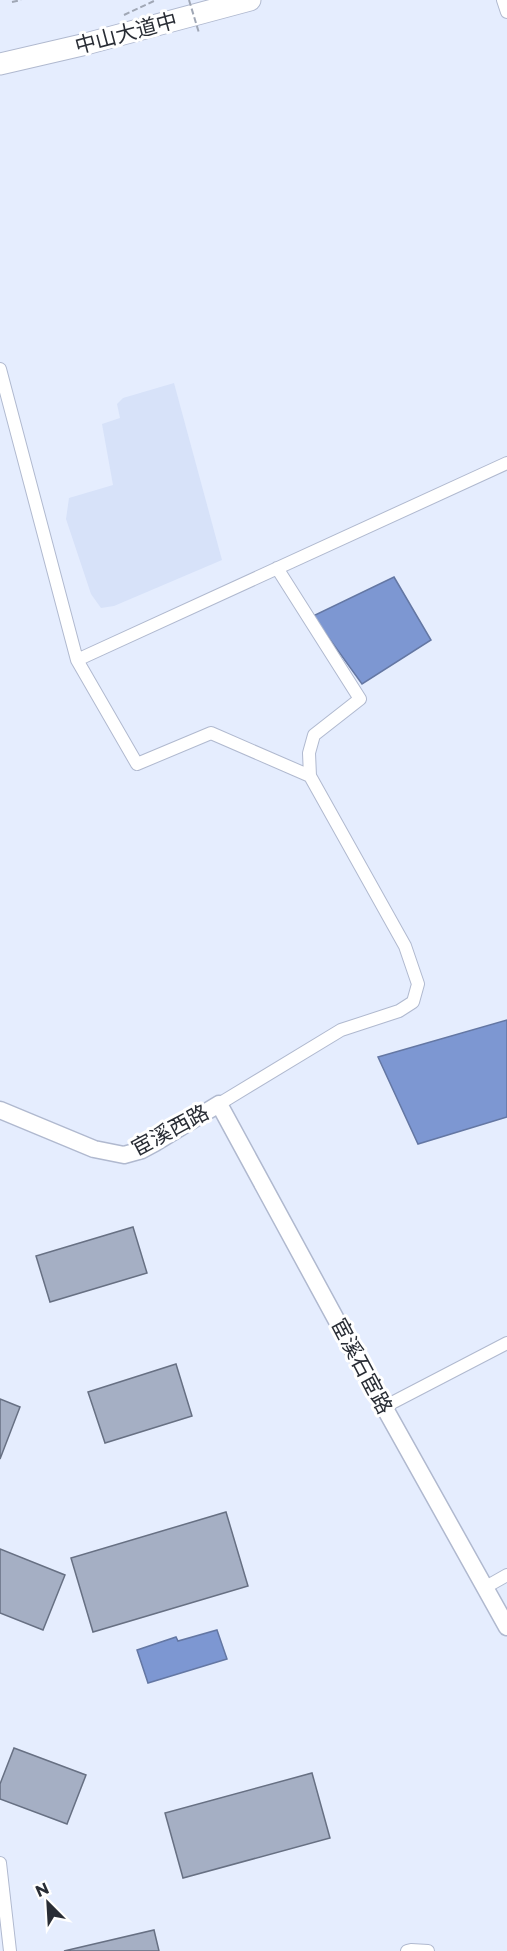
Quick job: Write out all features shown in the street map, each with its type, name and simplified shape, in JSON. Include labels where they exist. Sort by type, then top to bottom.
[{"type":"highway","name":"中山大道中","points":[[0,64],[82,45],[250,0]]},
{"type":"street","points":[[503,0],[507,12]]},
{"type":"street","points":[[0,369],[77,660],[137,764],[211,733],[310,776],[309,753],[314,735],[360,699],[277,568]]},
{"type":"street","points":[[77,660],[507,464]]},
{"type":"street","name":"宦溪西路","points":[[0,1110],[94,1149],[124,1155],[142,1150],[155,1143],[341,1030],[399,1011],[413,1002],[418,984],[405,946],[310,776]]},
{"type":"street","name":"宦溪石宦路","points":[[219,1104],[507,1627]]},
{"type":"street","points":[[384,1407],[507,1343]]},
{"type":"street","points":[[484,1588],[507,1575]]},
{"type":"street","points":[[0,1863],[10,1951]]},
{"type":"street","points":[[407,1951],[428,1951]]},
{"type":"path","points":[[12,2],[21,0]]},
{"type":"path","points":[[120,17],[156,0]]},
{"type":"path","points":[[189,0],[199,33]]},
{"type":"shaded area","points":[[174,383],[222,560],[114,606],[101,608],[91,594],[66,519],[69,498],[113,485],[102,424],[120,418],[117,404],[123,398]]},
{"type":"water","points":[[394,577],[431,640],[362,684],[313,616]]},
{"type":"water","points":[[507,1020],[507,1117],[418,1144],[378,1057]]},
{"type":"water","points":[[217,1630],[227,1659],[148,1683],[137,1650],[176,1637],[178,1641]]},
{"type":"building","points":[[133,1227],[147,1273],[50,1302],[36,1256]]},
{"type":"building","points":[[176,1364],[192,1416],[105,1443],[88,1392]]},
{"type":"building","points":[[0,1399],[20,1407],[0,1459]]},
{"type":"building","points":[[226,1512],[248,1586],[93,1632],[71,1558]]},
{"type":"building","points":[[0,1549],[65,1575],[43,1630],[0,1613]]},
{"type":"building","points":[[14,1748],[86,1775],[67,1824],[0,1799],[0,1784]]},
{"type":"building","points":[[312,1773],[330,1838],[183,1878],[165,1813]]},
{"type":"building","points":[[154,1930],[159,1951],[64,1951]]}]
